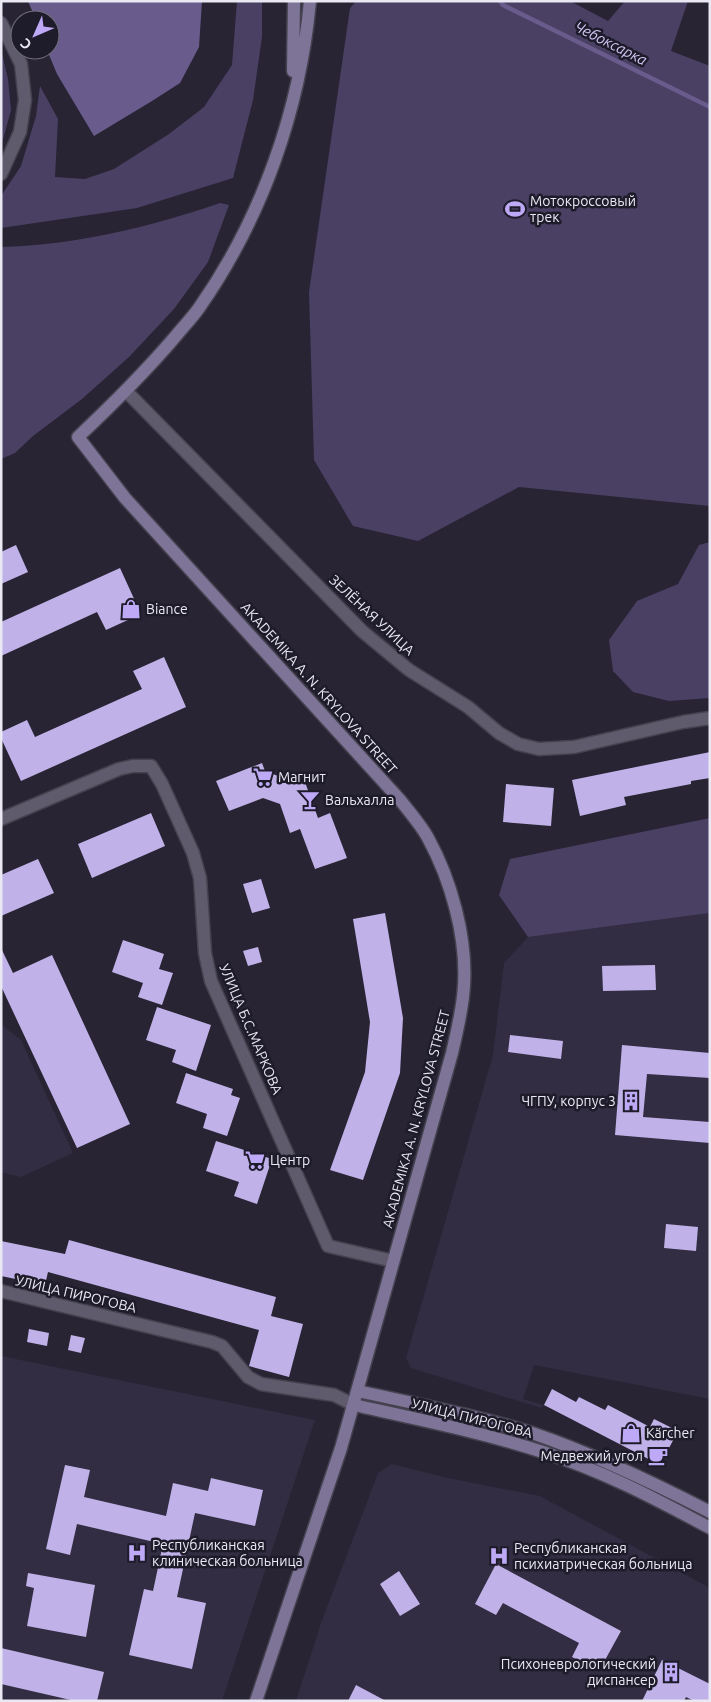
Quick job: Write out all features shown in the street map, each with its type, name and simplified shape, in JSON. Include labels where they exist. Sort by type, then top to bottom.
[{"type":"main road","name":"AKADEMIKA A. N. KRYLOVA STREET","points":[[293,98],[294,1]]},
{"type":"main road","name":"AKADEMIKA A. N. KRYLOVA STREET","points":[[256,1701],[354,1405],[452,1053],[460,1019],[464,984],[462,949],[455,907],[442,868],[427,836],[401,801],[125,498],[78,437],[145,372],[198,309],[224,270],[245,232],[279,151],[306,37],[310,1]]},
{"type":"main road","name":"УЛИЦА ПИРОГОВА","points":[[358,1390],[531,1433],[590,1454],[651,1481],[710,1512]]},
{"type":"main road","name":"УЛИЦА ПИРОГОВА","points":[[354,1405],[450,1426],[543,1452],[621,1483],[710,1528]]},
{"type":"street","points":[[1,23],[21,64],[25,100],[20,132],[1,174]]},
{"type":"street","name":"ЗЕЛЁНАЯ УЛИЦА","points":[[126,391],[362,631],[409,670],[468,707],[499,734],[518,744],[539,749],[574,747],[683,722],[710,718]]},
{"type":"street","name":"УЛИЦА Б.С.МАРКОВА","points":[[1,819],[119,769],[133,766],[152,766],[193,852],[200,878],[206,953],[211,981],[328,1246],[393,1261]]},
{"type":"street","name":"УЛИЦА ПИРОГОВА","points":[[1,1291],[212,1342],[222,1346],[248,1377],[261,1384],[334,1396],[354,1405]]},
{"type":"street","name":"УЛИЦА ПИРОГОВА","points":[[334,1396],[358,1390]]},
{"type":"shaded area","points":[[28,1],[202,1],[199,47],[180,83],[94,136],[57,74],[51,60],[60,60],[60,10],[32,10]]},
{"type":"shaded area","points":[[237,1],[262,1],[262,37],[253,100],[233,178],[137,208],[1,228],[1,196],[21,166],[36,116],[40,86],[58,119],[55,177],[85,179],[114,169],[169,134],[204,107],[232,65]]},
{"type":"shaded area","name":"Мотокроссовый трек","points":[[356,1],[570,1],[608,21],[625,1],[688,1],[671,51],[710,66],[710,506],[519,487],[418,541],[353,526],[314,460],[309,292],[350,8]]},
{"type":"shaded area","points":[[1,49],[8,79],[11,110],[1,147]]},
{"type":"shaded area","points":[[220,203],[229,205],[208,262],[174,309],[129,357],[82,399],[33,436],[15,453],[1,459],[1,247],[29,246],[85,239],[167,220]]},
{"type":"shaded area","points":[[710,542],[710,698],[669,701],[633,692],[613,671],[609,640],[637,601],[678,584],[699,545]]},
{"type":"shaded area","points":[[710,818],[710,913],[528,937],[499,895],[510,859]]},
{"type":"shaded area","points":[[710,913],[710,1399],[534,1365],[523,1399],[544,1405],[541,1408],[411,1368],[406,1358],[493,1055],[504,963],[528,937]]},
{"type":"shaded area","points":[[1,1024],[21,1040],[73,1153],[21,1177],[1,1172]]},
{"type":"shaded area","name":"Республиканская клиническая больница","points":[[1,1356],[315,1420],[222,1701],[1,1701]]},
{"type":"shaded area","name":"Республиканская психиатрическая больница","points":[[392,1464],[448,1478],[540,1496],[710,1588],[710,1701],[296,1701],[321,1623],[378,1473]]},
{"type":"building","points":[[16,545],[28,572],[1,584],[1,552]]},
{"type":"building","points":[[120,568],[141,614],[106,630],[97,612],[1,656],[1,622]]},
{"type":"building","points":[[164,657],[186,707],[21,781],[1,738],[1,732],[27,720],[35,737],[142,689],[133,671]]},
{"type":"building","points":[[710,752],[710,778],[691,781],[691,784],[624,797],[626,805],[580,816],[572,780]]},
{"type":"building","points":[[262,763],[265,771],[299,784],[305,782],[318,818],[330,813],[347,858],[315,869],[300,829],[290,833],[280,804],[263,798],[229,811],[216,781]]},
{"type":"building","points":[[506,784],[554,788],[551,826],[503,822]]},
{"type":"building","points":[[151,813],[165,846],[92,878],[78,844]]},
{"type":"building","points":[[38,859],[54,893],[1,916],[1,875]]},
{"type":"building","points":[[261,879],[270,908],[252,913],[243,884]]},
{"type":"building","points":[[385,913],[403,1018],[400,1073],[363,1180],[330,1170],[365,1072],[370,1022],[353,919]]},
{"type":"building","points":[[123,940],[164,954],[159,969],[173,973],[162,1005],[138,997],[143,983],[112,972]]},
{"type":"building","points":[[258,947],[262,962],[248,966],[243,951]]},
{"type":"building","points":[[1,948],[13,973],[52,955],[130,1124],[77,1148],[1,986]]},
{"type":"building","points":[[655,965],[656,990],[603,991],[602,966]]},
{"type":"building","points":[[157,1007],[211,1025],[196,1071],[172,1062],[176,1050],[146,1040]]},
{"type":"building","points":[[510,1035],[563,1041],[561,1059],[508,1052]]},
{"type":"building","name":"ЧГПУ, корпус 3","points":[[622,1045],[710,1053],[710,1078],[647,1074],[643,1117],[710,1122],[710,1143],[615,1135]]},
{"type":"building","points":[[186,1073],[233,1089],[231,1095],[240,1098],[227,1136],[203,1128],[207,1114],[176,1103]]},
{"type":"building","points":[[216,1141],[272,1159],[257,1204],[234,1196],[239,1182],[206,1171]]},
{"type":"building","points":[[666,1224],[698,1227],[696,1251],[664,1248]]},
{"type":"building","points":[[69,1240],[276,1297],[271,1316],[303,1324],[289,1377],[249,1366],[259,1330],[48,1272],[45,1285],[1,1276],[1,1241],[65,1254]]},
{"type":"building","points":[[29,1329],[49,1333],[47,1346],[27,1342]]},
{"type":"building","points":[[71,1335],[85,1338],[81,1353],[68,1350]]},
{"type":"building","points":[[552,1389],[576,1402],[579,1397],[605,1410],[608,1405],[650,1427],[654,1419],[678,1431],[660,1465],[544,1405]]},
{"type":"building","points":[[65,1465],[90,1470],[84,1497],[166,1516],[173,1483],[208,1491],[211,1478],[263,1490],[255,1526],[195,1513],[177,1597],[206,1603],[192,1669],[129,1655],[144,1589],[153,1591],[163,1544],[77,1524],[70,1555],[46,1549]]},
{"type":"building","points":[[496,1564],[621,1631],[599,1671],[572,1657],[579,1643],[503,1603],[496,1615],[475,1604]]},
{"type":"building","points":[[399,1571],[420,1604],[400,1616],[380,1584]]},
{"type":"building","points":[[28,1573],[95,1585],[86,1637],[27,1626],[34,1588],[26,1586]]},
{"type":"building","points":[[1,1648],[104,1672],[97,1701],[75,1701],[1,1684]]},
{"type":"building","name":"Психоневрологический диспансер","points":[[662,1660],[710,1684],[710,1701],[694,1701],[686,1697],[684,1701],[642,1701]]},
{"type":"building","points":[[356,1685],[386,1701],[348,1701]]},
{"type":"waterway","name":"Чебоксарка","points":[[500,1],[503,5],[710,107]]},
{"type":"place","name":"Мотокроссовый трек","points":[[515,209]]},
{"type":"place","name":"Biance","points":[[131,609]]},
{"type":"place","name":"Магнит","points":[[263,777]]},
{"type":"place","name":"Вальхалла","points":[[310,800]]},
{"type":"place","name":"ЧГПУ, корпус 3","points":[[631,1101]]},
{"type":"place","name":"Центр","points":[[255,1160]]},
{"type":"place","name":"Kärcher","points":[[631,1433]]},
{"type":"place","name":"Медвежий угол","points":[[658,1456]]},
{"type":"place","name":"Республиканская клиническая больница","points":[[137,1553]]},
{"type":"place","name":"Республиканская психиатрическая больница","points":[[499,1556]]},
{"type":"place","name":"Психоневрологический диспансер","points":[[671,1672]]}]
